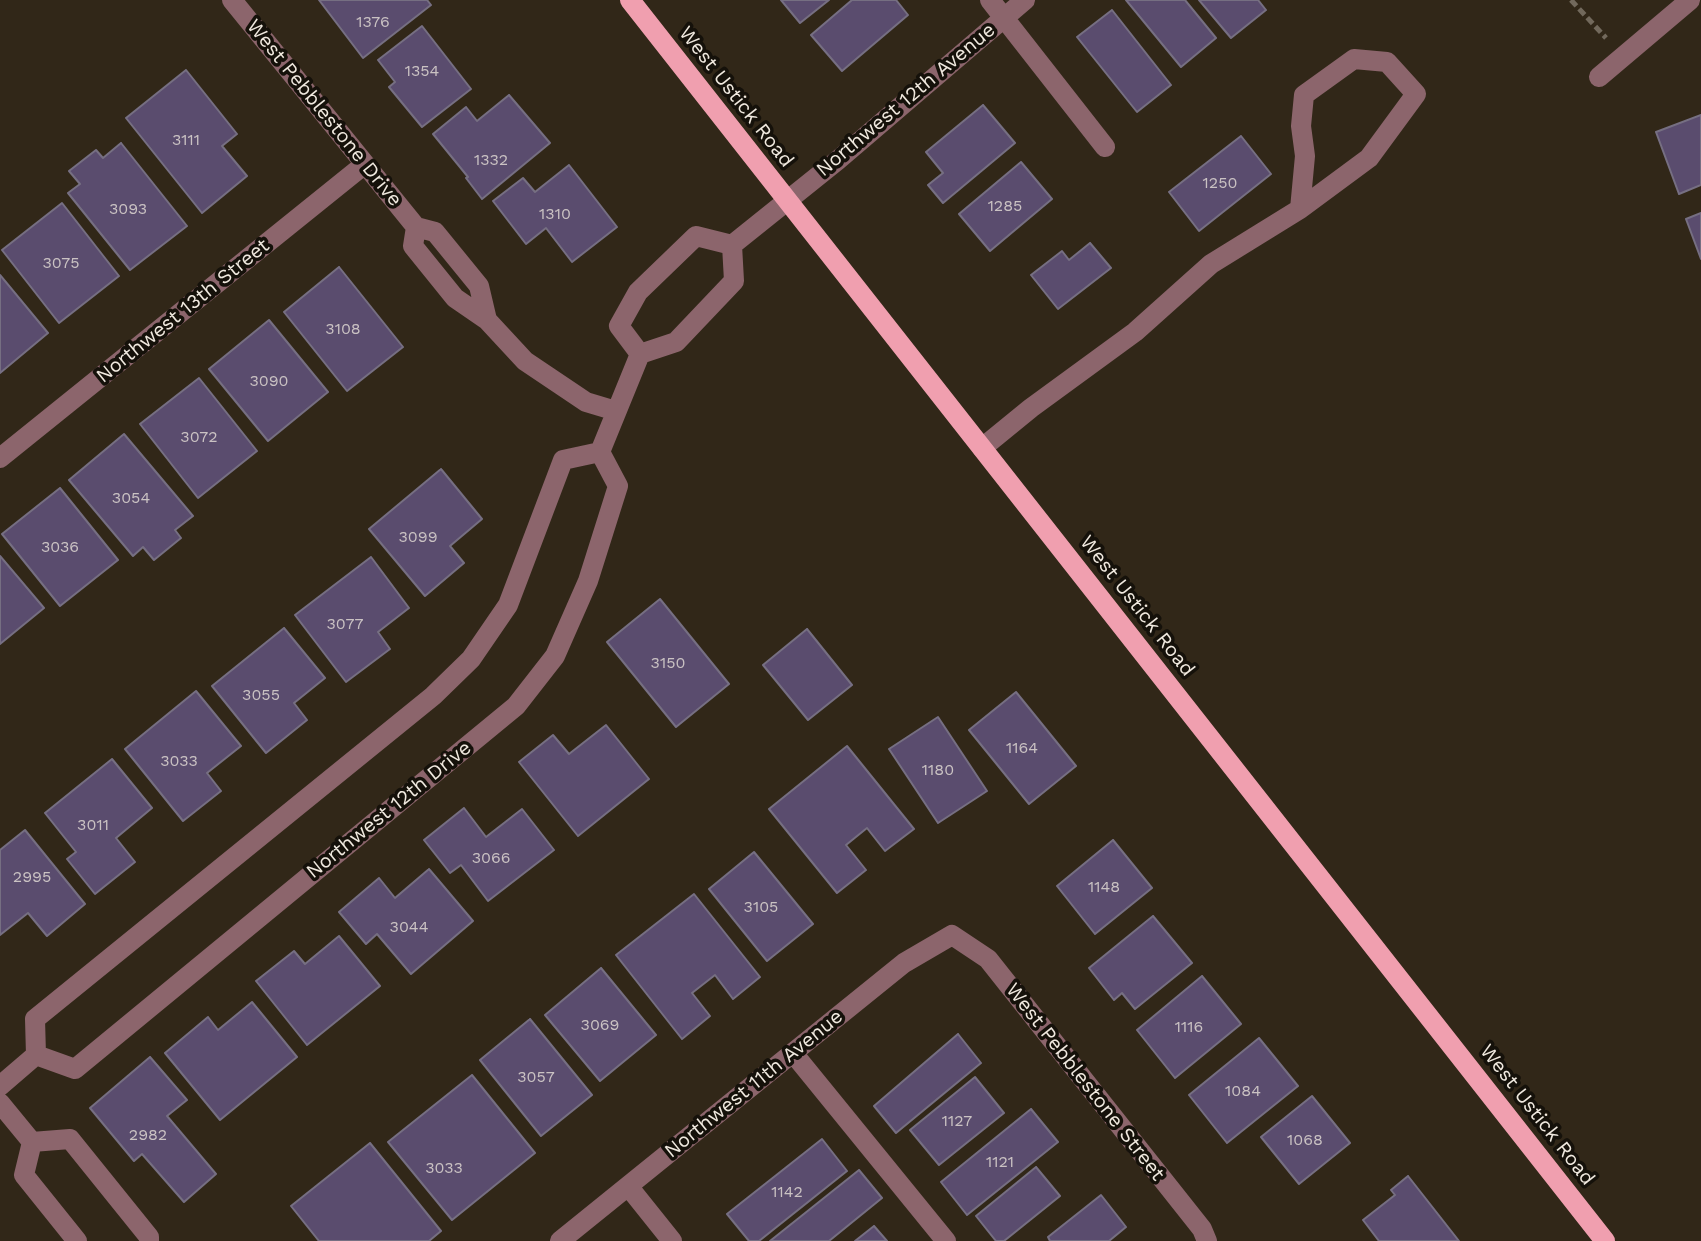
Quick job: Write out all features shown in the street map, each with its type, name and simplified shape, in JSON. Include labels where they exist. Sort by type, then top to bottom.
[{"type":"main road","name":"West Ustick Road","points":[[630,0],[1605,1241]]},
{"type":"street","name":"West Pebblestone Drive","points":[[232,0],[416,227],[413,246],[455,298],[487,320],[525,361],[586,402],[616,411]]},
{"type":"street","points":[[990,0],[1105,147]]},
{"type":"street","name":"Northwest 12th Avenue","points":[[786,200],[838,160],[1025,0]]},
{"type":"street","points":[[1599,77],[1690,0]]},
{"type":"street","points":[[982,448],[1135,332],[1211,264],[1300,209],[1369,158],[1416,94],[1387,62],[1354,59],[1304,95],[1301,126],[1305,156],[1300,209]]},
{"type":"street","name":"Northwest 13th Street","points":[[0,458],[365,164]]},
{"type":"street","points":[[732,245],[786,200]]},
{"type":"street","points":[[640,354],[619,326],[638,292],[696,236],[732,245]]},
{"type":"street","points":[[0,1086],[36,1055],[35,1019],[433,696],[471,659],[508,605],[563,460],[600,452],[640,354],[676,342],[734,281],[732,245]]},
{"type":"street","name":"Northwest 12th Drive","points":[[36,1055],[75,1069],[516,706],[555,656],[588,581],[618,486],[600,452]]},
{"type":"street","name":"Northwest 11th Avenue","points":[[560,1241],[904,963],[952,935]]},
{"type":"street","name":"West Pebblestone Street","points":[[952,935],[988,959],[1202,1229],[1207,1241]]},
{"type":"street","points":[[793,1053],[946,1241]]},
{"type":"street","points":[[0,1103],[32,1142]]},
{"type":"street","points":[[32,1142],[70,1139],[149,1237],[149,1241]]},
{"type":"street","points":[[32,1142],[24,1175],[77,1241]]},
{"type":"street","points":[[628,1186],[672,1241]]},
{"type":"path","points":[[1571,0],[1622,57]]},
{"type":"building","points":[[319,0],[427,0],[431,5],[363,58]]},
{"type":"building","points":[[781,0],[829,0],[800,23]]},
{"type":"building","points":[[852,0],[896,0],[908,15],[842,71],[811,35]]},
{"type":"building","points":[[1126,0],[1185,0],[1216,38],[1181,67]]},
{"type":"building","points":[[1199,0],[1258,0],[1266,10],[1231,38]]},
{"type":"building","points":[[1112,10],[1171,85],[1137,112],[1077,37]]},
{"type":"building","points":[[422,26],[471,89],[422,127],[389,87],[395,82],[378,60]]},
{"type":"building","points":[[186,70],[237,134],[222,146],[247,176],[202,213],[126,118]]},
{"type":"building","points":[[509,95],[550,143],[482,199],[433,134],[466,107],[477,121]]},
{"type":"building","points":[[983,105],[1015,143],[943,203],[928,185],[943,173],[926,152]]},
{"type":"building","points":[[1701,115],[1701,185],[1679,194],[1656,132]]},
{"type":"building","points":[[1241,136],[1271,174],[1199,231],[1169,192]]},
{"type":"building","points":[[121,143],[187,226],[130,270],[68,193],[80,184],[69,171],[96,150],[103,158]]},
{"type":"building","points":[[1021,162],[1052,199],[990,251],[959,214]]},
{"type":"building","points":[[569,165],[617,227],[572,262],[546,228],[526,244],[493,201],[523,178],[535,192]]},
{"type":"building","points":[[62,203],[119,276],[59,323],[2,250]]},
{"type":"building","points":[[1701,213],[1701,259],[1686,219]]},
{"type":"building","points":[[1090,243],[1111,268],[1058,309],[1031,275],[1062,251],[1069,260]]},
{"type":"building","points":[[339,267],[403,347],[347,391],[284,312]]},
{"type":"building","points":[[0,275],[48,333],[0,373]]},
{"type":"building","points":[[269,320],[328,392],[268,441],[209,369]]},
{"type":"building","points":[[199,378],[257,451],[198,498],[140,424]]},
{"type":"building","points":[[124,434],[193,516],[175,530],[181,538],[154,560],[143,547],[133,556],[69,480]]},
{"type":"building","points":[[441,469],[482,519],[450,546],[464,563],[425,596],[369,529]]},
{"type":"building","points":[[60,488],[118,560],[60,606],[2,534]]},
{"type":"building","points":[[0,556],[44,608],[0,644]]},
{"type":"building","points":[[371,557],[409,608],[378,632],[390,649],[346,682],[295,615]]},
{"type":"building","points":[[660,599],[729,684],[676,727],[607,642]]},
{"type":"building","points":[[284,628],[325,678],[294,703],[307,720],[266,753],[212,686]]},
{"type":"building","points":[[807,629],[852,685],[808,720],[763,665]]},
{"type":"building","points":[[196,691],[241,746],[207,773],[221,791],[183,821],[125,749]]},
{"type":"building","points":[[1016,692],[1076,766],[1029,804],[969,730]]},
{"type":"building","points":[[938,717],[987,791],[938,823],[889,749]]},
{"type":"building","points":[[606,725],[649,779],[578,836],[519,762],[553,735],[569,754]]},
{"type":"building","points":[[847,746],[914,829],[885,851],[867,828],[846,845],[866,870],[837,893],[769,809]]},
{"type":"building","points":[[112,759],[152,808],[116,838],[135,862],[95,894],[67,859],[76,852],[45,813]]},
{"type":"building","points":[[464,808],[486,837],[522,809],[554,850],[488,901],[461,865],[450,873],[424,840]]},
{"type":"building","points":[[25,830],[85,904],[47,936],[28,913],[0,935],[0,850]]},
{"type":"building","points":[[1113,840],[1152,888],[1095,934],[1057,886]]},
{"type":"building","points":[[754,852],[813,924],[767,961],[709,889]]},
{"type":"building","points":[[429,869],[473,921],[411,974],[377,934],[366,944],[339,912],[379,878],[395,898]]},
{"type":"building","points":[[694,894],[760,977],[733,999],[715,975],[692,993],[710,1016],[682,1039],[616,955]]},
{"type":"building","points":[[1153,916],[1192,963],[1135,1009],[1122,993],[1114,1000],[1089,968]]},
{"type":"building","points":[[339,936],[380,986],[307,1045],[256,981],[294,951],[305,964]]},
{"type":"building","points":[[601,968],[656,1035],[600,1081],[545,1015]]},
{"type":"building","points":[[1202,976],[1241,1024],[1175,1078],[1137,1030]]},
{"type":"building","points":[[252,1002],[297,1057],[220,1120],[165,1053],[208,1017],[218,1030]]},
{"type":"building","points":[[530,1019],[592,1095],[541,1136],[480,1060]]},
{"type":"building","points":[[958,1034],[981,1063],[896,1133],[874,1106]]},
{"type":"building","points":[[1259,1038],[1298,1086],[1227,1143],[1189,1095]]},
{"type":"building","points":[[150,1057],[187,1100],[167,1116],[216,1174],[184,1202],[142,1154],[134,1161],[90,1108]]},
{"type":"building","points":[[472,1075],[535,1153],[452,1220],[388,1142]]},
{"type":"building","points":[[975,1077],[1004,1113],[939,1165],[910,1130]]},
{"type":"building","points":[[1312,1096],[1350,1143],[1299,1184],[1261,1137]]},
{"type":"building","points":[[1031,1109],[1058,1142],[967,1215],[941,1182]]},
{"type":"building","points":[[822,1139],[847,1171],[759,1241],[749,1241],[727,1214]]},
{"type":"building","points":[[370,1143],[441,1231],[429,1241],[319,1241],[291,1206]]},
{"type":"building","points":[[1036,1167],[1060,1196],[1004,1241],[996,1241],[976,1216]]},
{"type":"building","points":[[859,1170],[882,1198],[829,1241],[770,1241]]},
{"type":"building","points":[[1408,1176],[1459,1241],[1379,1241],[1363,1220],[1395,1195],[1391,1190]]},
{"type":"building","points":[[1101,1195],[1126,1227],[1109,1241],[1050,1241],[1048,1237]]},
{"type":"building","points":[[874,1226],[887,1241],[855,1241]]}]
